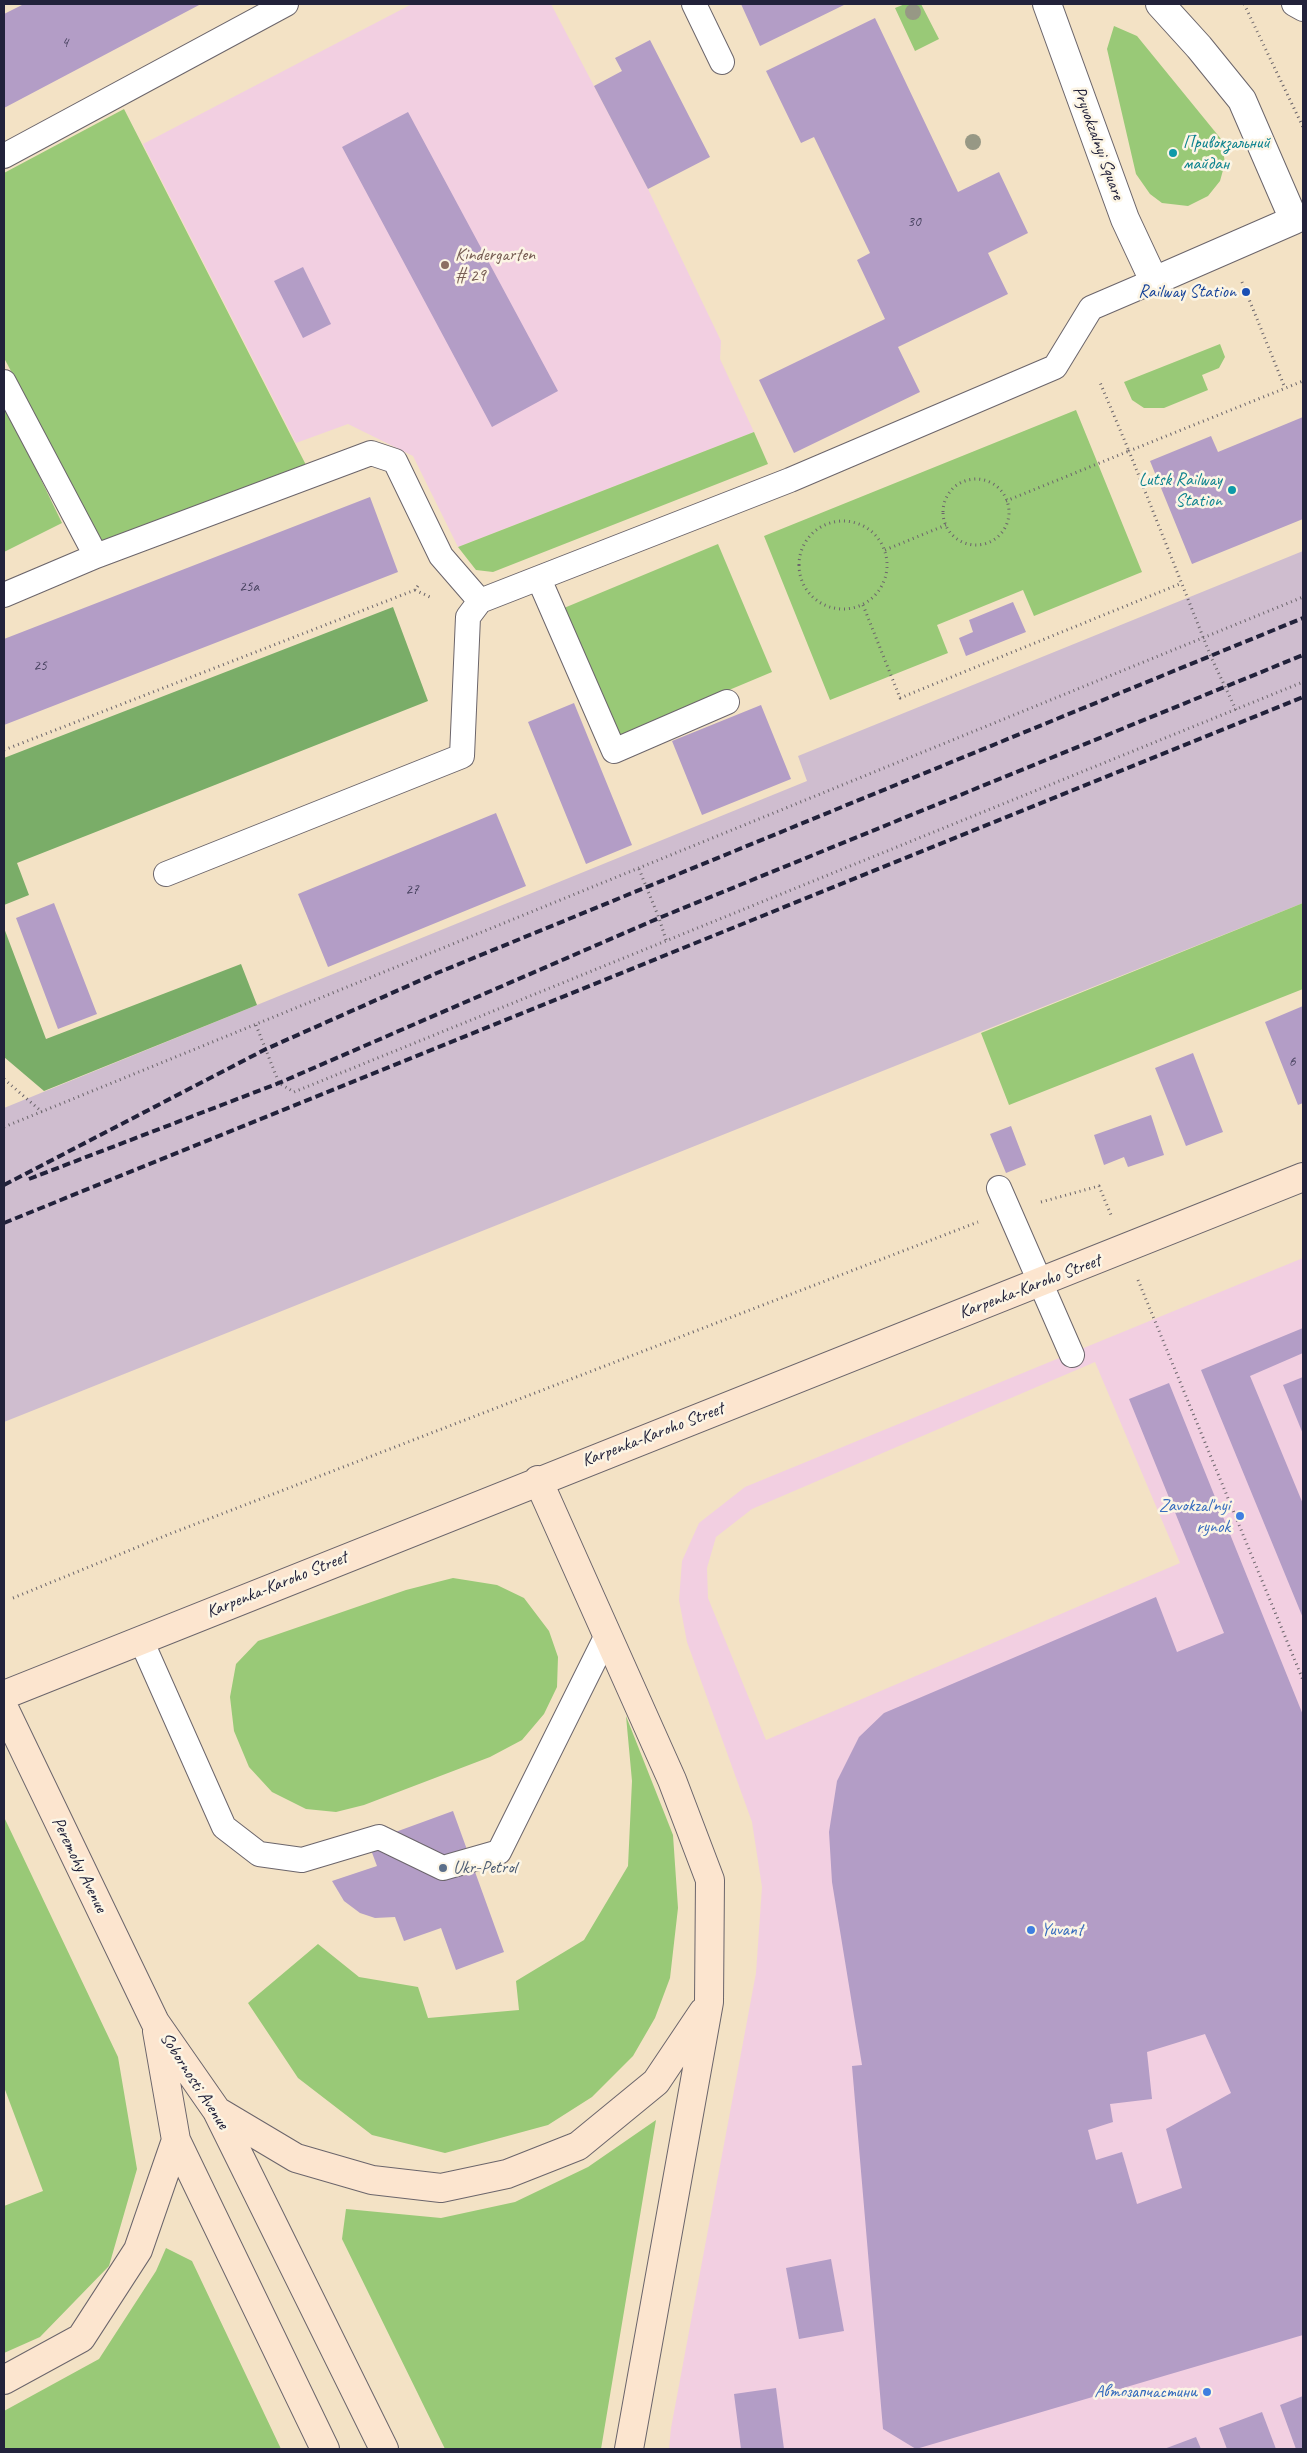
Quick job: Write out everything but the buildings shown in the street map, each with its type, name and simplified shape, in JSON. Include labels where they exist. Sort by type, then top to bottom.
[{"type":"main road","name":"Karpenka-Karoho Street","points":[[4,1695],[538,1480],[1126,1249],[1303,1177]]},
{"type":"main road","points":[[538,1480],[672,1780],[710,1880],[709,2002],[629,2449]]},
{"type":"main road","name":"Peremohy Avenue","points":[[4,1708],[155,2022]]},
{"type":"main road","points":[[216,2110],[296,2158],[372,2180],[441,2188],[507,2174],[578,2146],[656,2082],[709,2002]]},
{"type":"main road","name":"Sobornosti Avenue","points":[[155,2022],[216,2110],[384,2449]]},
{"type":"main road","name":"Sobornosti Avenue","points":[[155,2022],[176,2140],[325,2449]]},
{"type":"main road","points":[[4,2380],[81,2338],[138,2250],[176,2140]]},
{"type":"street","name":"Pryvokzalnyi Square","points":[[1047,4],[1125,219],[1154,281]]},
{"type":"street","points":[[1154,281],[1299,218],[1242,100],[1199,47],[1160,4]]},
{"type":"lane","points":[[694,4],[722,62]]},
{"type":"lane","points":[[1294,4],[1303,8]]},
{"type":"lane","points":[[4,156],[275,6]]},
{"type":"lane","points":[[166,874],[462,756],[468,617],[480,601],[790,480],[1055,367],[1091,308],[1154,281]]},
{"type":"lane","points":[[4,382],[96,556]]},
{"type":"lane","points":[[4,595],[96,556],[371,453],[395,461],[441,556],[480,601]]},
{"type":"lane","points":[[539,579],[614,751],[727,702]]},
{"type":"lane","points":[[999,1188],[1072,1355]]},
{"type":"lane","points":[[141,1640],[224,1826],[259,1854],[302,1860],[379,1837],[444,1868],[499,1852],[607,1635]]},
{"type":"path","points":[[1244,4],[1303,127]]},
{"type":"path","points":[[1227,249],[1285,388]]},
{"type":"path","points":[[1099,380],[1204,638],[1236,710]]},
{"type":"path","points":[[1006,501],[1303,380]]},
{"type":"path","points":[[973,478],[990,481],[1004,493],[1006,501],[1009,509],[1006,526],[995,540],[978,545],[961,542],[948,531],[942,514],[945,498],[957,484],[973,478]]},
{"type":"path","points":[[843,520],[860,524],[874,534],[885,550],[888,565],[884,583],[874,597],[862,605],[842,610],[825,607],[811,596],[801,582],[798,565],[801,548],[812,533],[826,524],[843,520]]},
{"type":"path","points":[[885,550],[946,525]]},
{"type":"path","points":[[4,750],[415,590],[441,556]]},
{"type":"path","points":[[862,605],[900,698],[1182,583]]},
{"type":"path","points":[[4,1127],[1303,597]]},
{"type":"path","points":[[256,1025],[279,1083],[294,1092],[1303,682]]},
{"type":"path","points":[[639,869],[666,940]]},
{"type":"path","points":[[4,1079],[42,1112]]},
{"type":"path","points":[[13,1598],[167,1535],[1009,1211],[1100,1186],[1303,1680]]},
{"type":"shaded area","name":"Kindergarten # 29","points":[[412,4],[551,4],[648,189],[721,341],[720,359],[754,432],[458,547],[413,456],[348,424],[296,443],[143,144]]},
{"type":"shaded area","points":[[1303,551],[1303,903],[4,1422],[4,1108],[807,781],[798,756]]},
{"type":"shaded area","name":"Yuvant","points":[[1303,1258],[1303,2449],[669,2449],[671,2428],[756,1973],[762,1887],[752,1822],[687,1642],[679,1600],[682,1561],[699,1523],[745,1487]],"holes":[[[1095,1362],[1180,1563],[766,1740],[708,1598],[707,1568],[716,1537],[752,1509]]]},
{"type":"green space","points":[[905,4],[921,4],[939,39],[915,51],[895,8]]},
{"type":"green space","points":[[1114,26],[1137,36],[1221,139],[1225,163],[1220,181],[1208,196],[1188,206],[1162,203],[1150,194],[1136,174],[1107,49]]},
{"type":"green space","points":[[124,109],[306,465],[103,543],[4,358],[4,173]]},
{"type":"green space","points":[[1220,344],[1225,357],[1219,368],[1202,375],[1208,390],[1164,408],[1144,408],[1132,400],[1124,382]]},
{"type":"green space","points":[[4,403],[62,523],[4,552]]},
{"type":"green space","points":[[1076,410],[1142,572],[1034,616],[1023,590],[937,625],[948,653],[830,700],[764,536]]},
{"type":"green space","points":[[754,432],[768,464],[493,572],[476,570],[458,547]]},
{"type":"green space","points":[[718,544],[772,672],[617,737],[564,608]]},
{"type":"green space","points":[[393,607],[428,701],[17,863],[29,895],[4,905],[4,758]]},
{"type":"green space","points":[[1303,903],[1303,989],[1009,1105],[981,1033]]},
{"type":"green space","points":[[4,928],[46,1039],[241,964],[257,1005],[44,1091],[4,1057]]},
{"type":"green space","points":[[453,1578],[497,1585],[524,1598],[549,1631],[558,1657],[557,1687],[544,1714],[522,1740],[490,1757],[364,1805],[336,1812],[306,1809],[272,1792],[249,1767],[234,1731],[230,1697],[236,1664],[258,1641],[406,1590]]},
{"type":"green space","points":[[626,1716],[673,1835],[678,1908],[670,1978],[655,2018],[633,2056],[592,2097],[548,2125],[445,2153],[372,2135],[298,2078],[248,2003],[318,1944],[359,1977],[418,1987],[428,2018],[519,2010],[516,1981],[584,1940],[628,1866],[632,1781]]},
{"type":"green space","points":[[4,1817],[118,2057],[137,2169],[109,2266],[40,2337],[4,2353],[4,2206],[43,2191],[4,2087]]},
{"type":"green space","points":[[656,2120],[601,2449],[445,2449],[342,2239],[346,2209],[441,2218],[515,2202],[588,2167]]},
{"type":"green space","points":[[166,2248],[192,2261],[281,2449],[4,2449],[4,2411],[99,2359],[156,2271]]},
{"type":"railway","points":[[4,1185],[266,1049],[437,973],[1303,618]]},
{"type":"railway","points":[[29,1179],[279,1083],[659,918],[1303,655]]},
{"type":"railway","points":[[4,1223],[1303,697]]},
{"type":"place","name":"Привокзальний майдан","points":[[1173,153]]},
{"type":"place","name":"Kindergarten # 29","points":[[445,265]]},
{"type":"place","name":"Railway Station","points":[[1246,292]]},
{"type":"place","name":"Lutsk Railway Station","points":[[1232,490]]},
{"type":"place","name":"Zavokzal'nyi rynok","points":[[1240,1516]]},
{"type":"place","name":"Ukr-Petrol","points":[[443,1868]]},
{"type":"place","name":"Yuvant","points":[[1031,1930]]},
{"type":"place","name":"Автозапчастини","points":[[1207,2392]]}]
